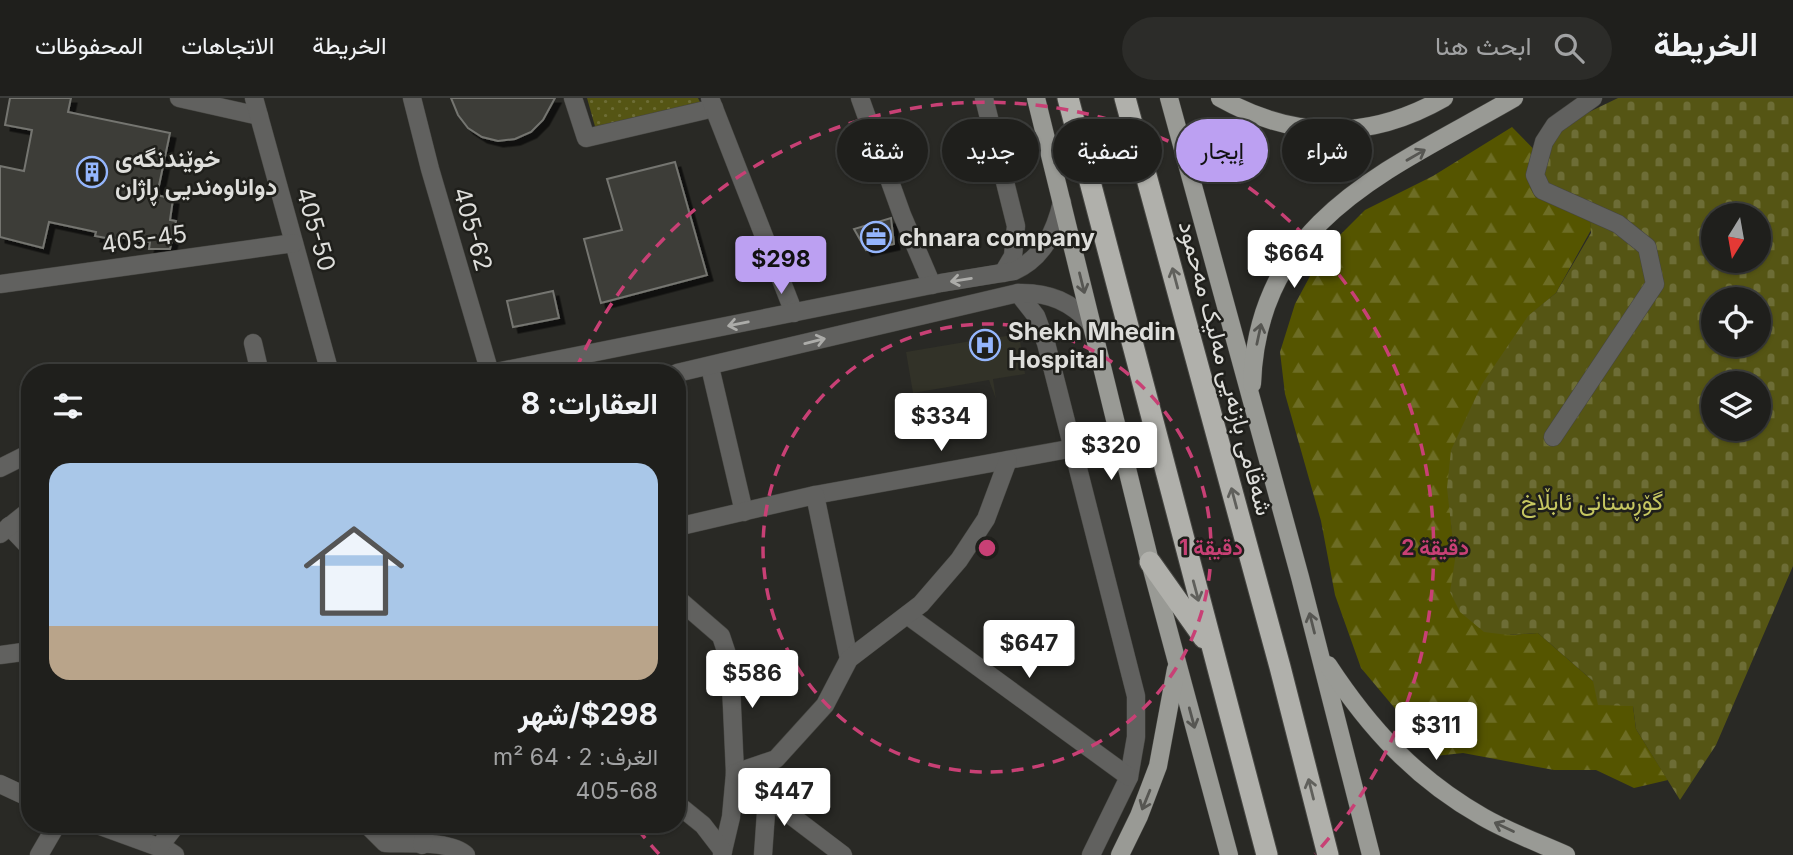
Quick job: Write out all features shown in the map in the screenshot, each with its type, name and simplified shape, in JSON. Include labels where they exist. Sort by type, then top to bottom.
[{"type":"highway","points":[[1068,98],[1267,855]]},
{"type":"highway","name":"شەقامی بازنەیی مەلیک مەحمود","points":[[1125,98],[1328,855]]},
{"type":"highway","points":[[1150,562],[1212,648]]},
{"type":"main road","points":[[1037,98],[1150,562],[1228,855]]},
{"type":"main road","points":[[1169,98],[1371,855]]},
{"type":"main road","points":[[1220,98],[1241,110],[1273,122],[1304,129],[1346,130],[1400,120],[1444,98]]},
{"type":"main road","points":[[1252,402],[1253,361],[1261,320],[1276,282],[1298,247],[1325,215],[1357,189],[1514,98]]},
{"type":"main road","points":[[1319,652],[1378,734],[1411,766],[1446,794],[1485,818],[1566,855]]},
{"type":"main road","points":[[1120,855],[1139,816],[1158,766],[1177,662]]},
{"type":"street","points":[[178,98],[259,116]]},
{"type":"street","name":"405-50","points":[[254,98],[328,364]]},
{"type":"street","name":"405-62","points":[[412,98],[430,169],[488,364]]},
{"type":"street","points":[[573,98],[586,138],[712,103],[794,313]]},
{"type":"street","points":[[860,98],[902,215],[932,285]]},
{"type":"street","points":[[984,98],[1016,226],[1013,256],[1003,273]]},
{"type":"street","points":[[1553,437],[1656,284],[1647,247],[1618,224],[1542,190],[1535,175],[1544,142],[1555,125],[1593,98]]},
{"type":"street","points":[[536,364],[1024,267],[1041,252],[1055,228],[1062,202]]},
{"type":"street","name":"405-45","points":[[0,284],[294,243]]},
{"type":"street","points":[[1018,293],[1042,329],[1134,686],[1136,737],[1129,777],[1091,855]]},
{"type":"street","points":[[686,371],[1018,293],[1060,299],[1083,314],[1092,325]]},
{"type":"street","points":[[253,343],[258,364]]},
{"type":"street","points":[[710,367],[744,512]]},
{"type":"street","points":[[686,525],[816,495],[1074,448]]},
{"type":"street","points":[[0,468],[21,458]]},
{"type":"street","points":[[735,773],[776,759],[824,705],[849,659],[921,604],[960,560],[986,519],[1008,460]]},
{"type":"street","points":[[816,495],[849,659]]},
{"type":"street","points":[[21,517],[5,530],[21,542]]},
{"type":"street","points":[[686,606],[721,636],[730,663],[735,773],[731,817],[723,853]]},
{"type":"street","points":[[907,615],[1129,777]]},
{"type":"street","points":[[0,655],[21,653]]},
{"type":"street","points":[[735,773],[843,855]]},
{"type":"street","points":[[0,783],[21,794]]},
{"type":"street","points":[[763,855],[767,798]]},
{"type":"street","points":[[686,811],[703,825],[723,853]]},
{"type":"street","points":[[39,855],[52,833]]},
{"type":"street","points":[[118,833],[168,852],[174,833]]},
{"type":"street","points":[[375,833],[385,843],[447,845],[466,855]]},
{"type":"street","points":[[422,845],[425,833]]},
{"type":"shaded area","name":"Shekh Mhedin Hospital","points":[[983,321],[986,339],[1019,334],[1025,374],[993,379],[996,399],[989,380],[913,393],[906,352],[983,339]]},
{"type":"green space","points":[[587,98],[698,98],[700,102],[596,130]]},
{"type":"green space","name":"گۆڕستانی ئابڵاخ","points":[[1618,98],[1793,98],[1793,566],[1716,745],[1680,800],[1636,729],[1633,706],[1598,705],[1593,681],[1538,633],[1508,635],[1484,632],[1460,612],[1450,592],[1455,560],[1447,488],[1451,450],[1482,384],[1528,316],[1556,293],[1591,233],[1589,206],[1549,186],[1544,177],[1543,168],[1555,137],[1565,127]]},
{"type":"green space","points":[[1512,127],[1589,206],[1591,230],[1556,293],[1530,315],[1448,491],[1455,560],[1510,635],[1538,633],[1593,681],[1633,706],[1636,729],[1668,780],[1634,788],[1596,770],[1554,770],[1463,753],[1435,756],[1361,668],[1335,595],[1321,521],[1285,394],[1280,352],[1295,304],[1323,252],[1365,210],[1433,176]]},
{"type":"building","name":"خوێندنگەی دواناوەندیی ڕاژان","points":[[10,98],[71,98],[68,112],[170,133],[157,195],[173,199],[170,220],[176,221],[170,249],[149,249],[150,242],[95,236],[96,232],[49,222],[43,248],[0,237],[0,166],[24,171],[32,130],[5,125]]},
{"type":"building","points":[[451,98],[555,98],[543,120],[531,132],[515,139],[498,141],[482,137],[468,128],[458,115]]},
{"type":"building","points":[[675,162],[707,275],[601,303],[584,239],[622,230],[607,179]]},
{"type":"building","name":"chnara company","points":[[891,218],[894,244],[866,250],[854,229]]},
{"type":"building","points":[[553,291],[559,318],[513,327],[507,301]]},
{"type":"place","name":"خوێندنگەی دواناوەندیی ڕاژان","points":[[92,172]]},
{"type":"place","name":"chnara company","points":[[876,237]]},
{"type":"place","name":"Shekh Mhedin Hospital","points":[[985,345]]}]
